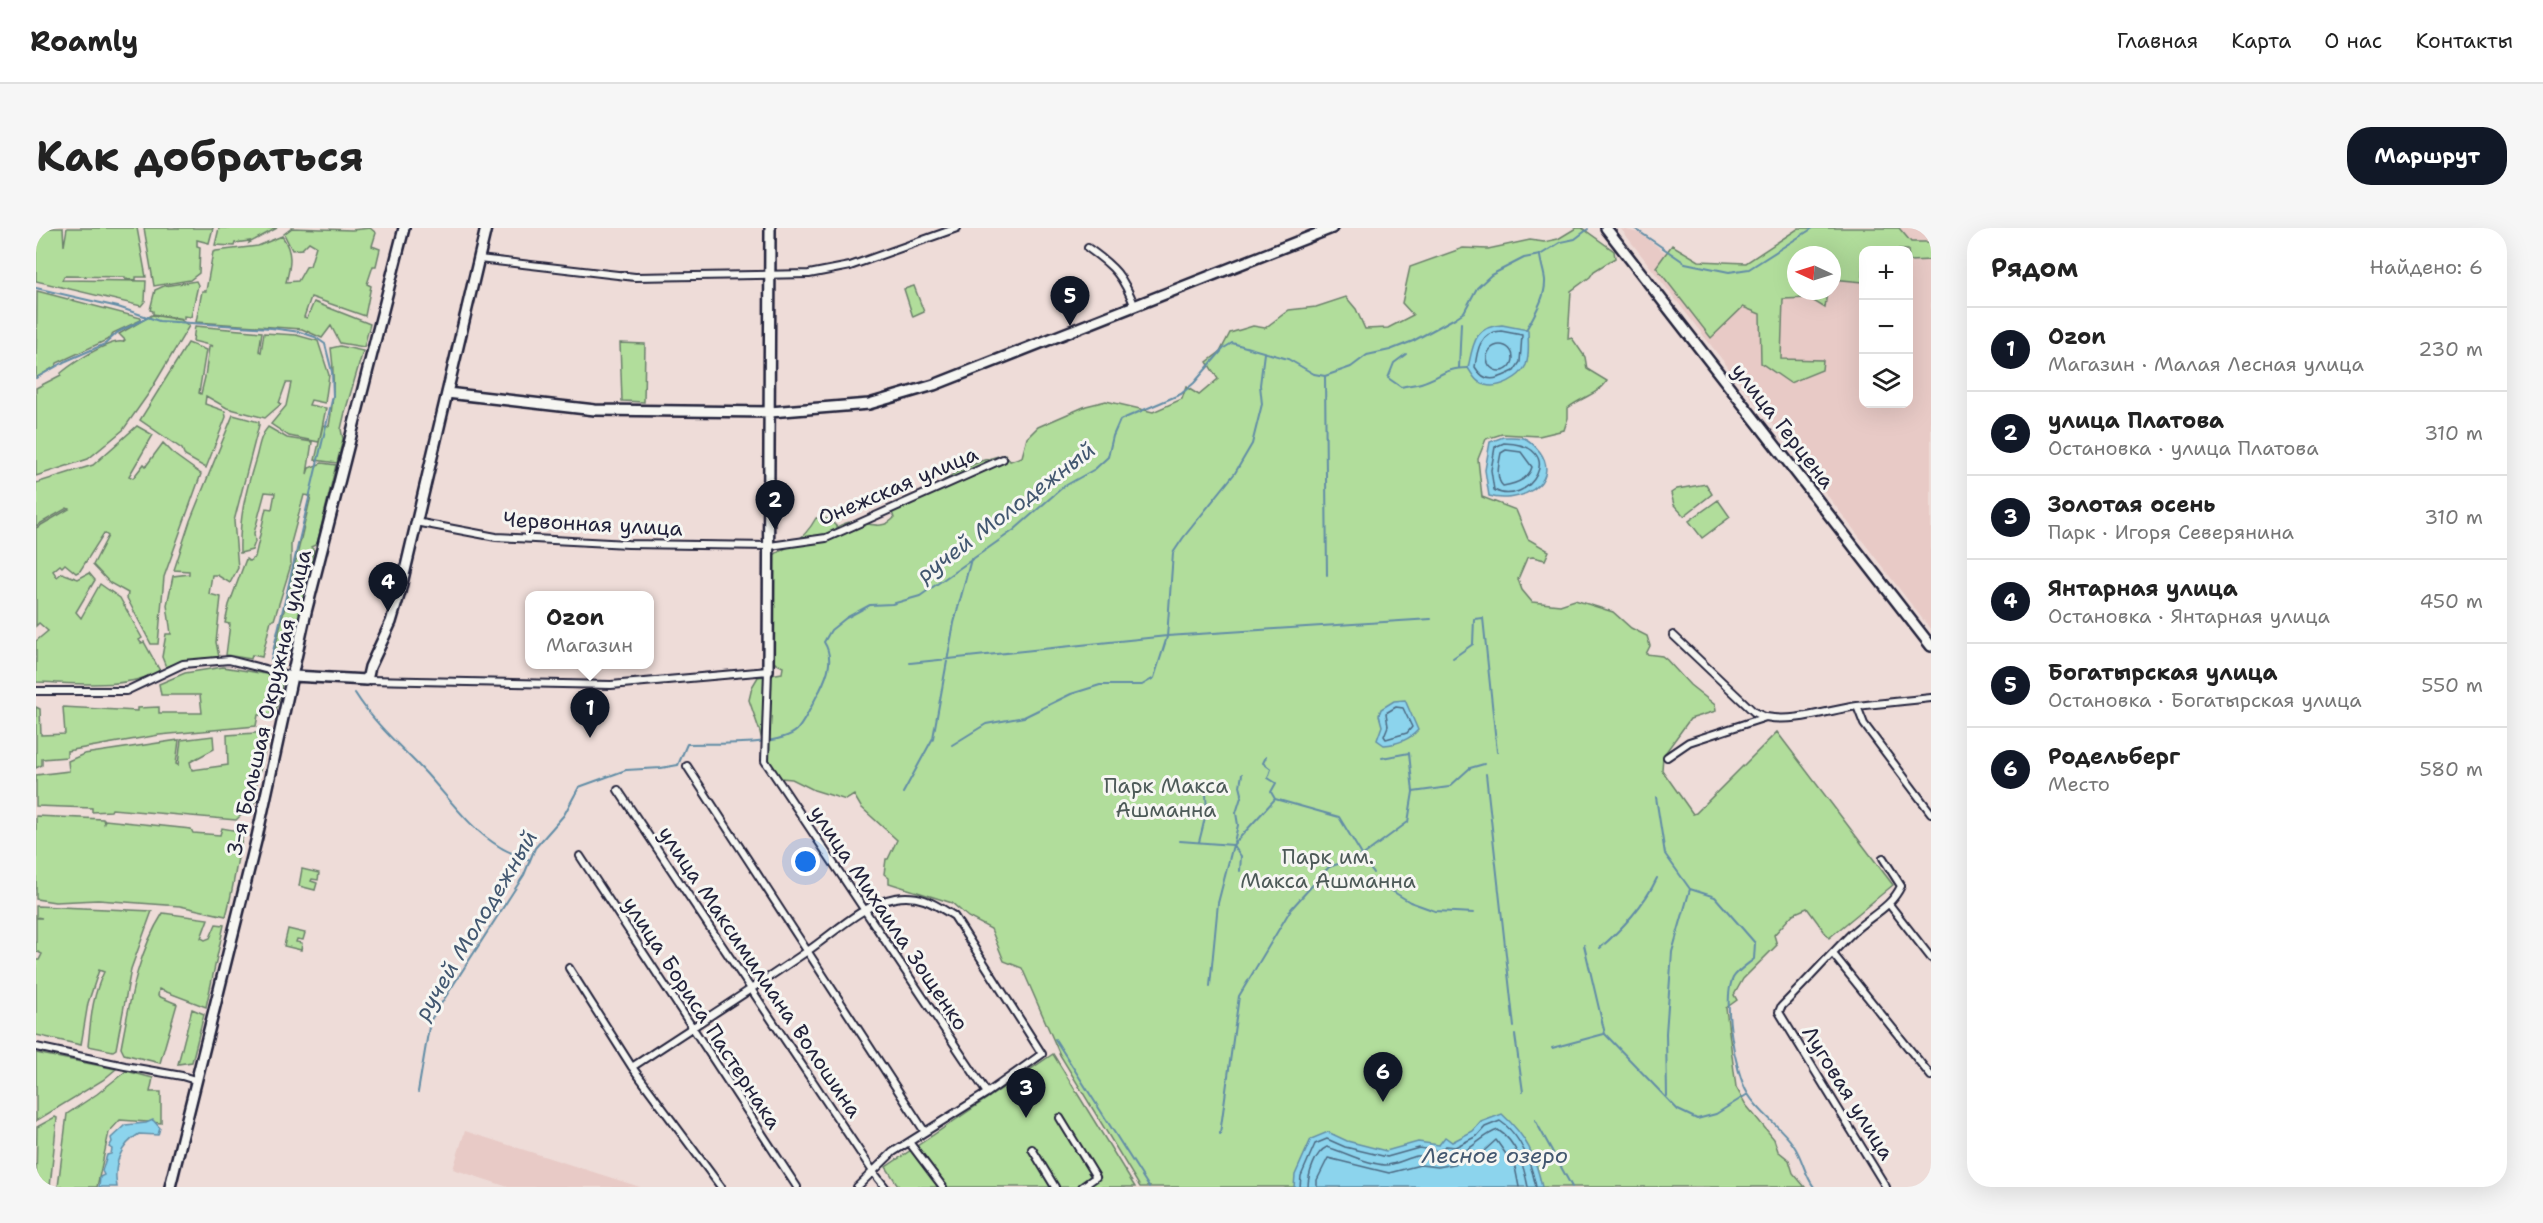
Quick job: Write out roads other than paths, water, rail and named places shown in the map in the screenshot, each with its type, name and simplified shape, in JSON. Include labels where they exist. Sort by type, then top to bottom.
[{"type":"street","name":"3-я Большая Окружная улица","points":[[170,1187],[195,1080],[225,971],[306,612],[404,228]]},
{"type":"street","points":[[367,680],[370,667],[391,622],[400,592],[486,228]]},
{"type":"street","points":[[36,691],[126,691],[183,664],[220,661],[244,663],[292,676],[367,680],[610,685],[768,671],[770,228]]},
{"type":"street","points":[[479,259],[635,278],[809,274],[850,266],[957,228]]},
{"type":"street","points":[[447,393],[595,410],[770,411],[842,408],[889,399],[934,385],[1135,307],[1321,230],[1332,228]]},
{"type":"street","name":"улица Герцена","points":[[1606,228],[1931,646]]},
{"type":"street","points":[[1088,248],[1112,265],[1126,284],[1135,307]]},
{"type":"street","name":"Онежская улица","points":[[770,546],[826,538],[1003,459]]},
{"type":"street","name":"Червонная улица","points":[[416,522],[496,537],[628,544],[770,546]]},
{"type":"street","points":[[1673,635],[1754,712],[1766,717],[1775,719],[1857,706],[1931,698]]},
{"type":"street","name":"улица Михаила Зощенко","points":[[768,671],[765,761],[987,1093]]},
{"type":"street","points":[[1857,706],[1864,724],[1931,813]]},
{"type":"street","points":[[1667,757],[1689,742],[1766,717]]},
{"type":"street","points":[[687,766],[925,1132]]},
{"type":"street","name":"улица Максимилиана Волошина","points":[[618,790],[885,1187]]},
{"type":"street","name":"улица Бориса Пастернака","points":[[580,856],[797,1187]]},
{"type":"street","points":[[1883,858],[1901,886],[1889,904],[1852,933],[1833,954],[1931,1076]]},
{"type":"street","points":[[633,1067],[808,951],[864,911],[892,899],[917,897],[954,916],[1042,1054],[987,1093],[893,1152],[874,1173],[857,1187]]},
{"type":"street","points":[[1889,904],[1931,958]]},
{"type":"street","name":"Луговая улица","points":[[1833,954],[1781,1007],[1781,1017],[1886,1187]]},
{"type":"street","points":[[569,968],[633,1067],[721,1187]]},
{"type":"street","points":[[36,1047],[195,1080]]},
{"type":"street","points":[[1060,1118],[1096,1177],[1082,1187]]},
{"type":"street","points":[[909,1142],[943,1187]]},
{"type":"street","points":[[1032,1149],[1055,1187]]},
{"type":"water","points":[[1502,325],[1528,330],[1526,365],[1519,374],[1503,384],[1485,385],[1477,380],[1468,368],[1471,352],[1480,333],[1493,326]]},
{"type":"water","points":[[1503,437],[1521,437],[1532,443],[1540,452],[1545,463],[1545,474],[1541,482],[1533,489],[1512,497],[1500,498],[1489,496],[1485,470],[1490,442]]},
{"type":"water","points":[[1405,700],[1418,730],[1403,741],[1384,745],[1377,740],[1382,726],[1379,715],[1381,709],[1394,701]]},
{"type":"water","name":"Лесное озеро","points":[[1502,1114],[1529,1147],[1542,1187],[1294,1187],[1295,1175],[1311,1139],[1328,1132],[1347,1141],[1386,1151],[1418,1142],[1439,1145],[1445,1137],[1452,1142],[1473,1131],[1481,1122]]},
{"type":"water","points":[[153,1120],[160,1128],[158,1135],[139,1134],[127,1144],[119,1156],[116,1171],[117,1187],[99,1187],[100,1177],[104,1175],[102,1171],[107,1155],[111,1154],[112,1149],[109,1147],[112,1142],[111,1138],[125,1125]]},
{"type":"waterway","name":"ручей Молодежный","points":[[1634,228],[1685,263],[1729,272],[1749,269],[1813,228]]},
{"type":"waterway","name":"ручей Молодежный","points":[[418,1092],[430,1021],[524,875],[535,848],[564,815],[579,787],[626,770],[678,765],[687,744],[761,742],[776,739],[797,730],[825,678],[829,666],[829,654],[824,642],[831,630],[846,618],[870,605],[892,604],[920,596],[1014,530],[1063,487],[1095,469],[1108,457],[1120,420],[1181,394],[1194,383],[1224,348],[1232,343],[1288,359],[1314,374],[1325,376],[1351,367],[1367,355],[1390,350],[1413,341],[1455,318],[1464,312],[1477,288],[1491,275],[1524,258],[1540,255],[1561,242],[1575,239],[1588,229]]},
{"type":"waterway","points":[[1526,330],[1544,293],[1545,280],[1540,256]]},
{"type":"waterway","points":[[36,288],[118,307],[159,321],[300,332],[315,337],[325,344],[332,372],[333,396],[271,660]]},
{"type":"waterway","points":[[36,378],[66,361],[105,344],[118,332],[149,317]]},
{"type":"waterway","points":[[1459,368],[1461,323]]},
{"type":"waterway","points":[[952,745],[986,724],[1024,717],[1071,694],[1100,685],[1142,685],[1154,678],[1167,637],[1173,553],[1235,473],[1252,444],[1262,404],[1260,385],[1264,353]]},
{"type":"waterway","points":[[1406,354],[1394,363],[1388,378],[1401,387],[1428,381],[1448,371],[1468,368]]},
{"type":"waterway","points":[[1325,376],[1327,575]]},
{"type":"waterway","points":[[903,793],[933,738],[954,623],[971,559]]},
{"type":"waterway","points":[[1453,658],[1473,644],[1474,619],[1483,618],[1497,752]]},
{"type":"waterway","points":[[910,663],[1167,636],[1431,619]]},
{"type":"waterway","points":[[305,672],[347,674]]},
{"type":"waterway","points":[[355,693],[378,724],[422,769],[458,811],[488,839],[503,849],[530,860]]},
{"type":"waterway","points":[[1382,758],[1409,753],[1413,792]]},
{"type":"waterway","points":[[1266,757],[1263,763],[1271,769],[1268,778],[1276,783],[1271,792],[1275,799]]},
{"type":"waterway","points":[[1220,1134],[1239,996],[1291,909],[1329,867],[1362,856],[1408,822],[1413,792],[1449,787],[1470,768],[1484,764]]},
{"type":"waterway","points":[[1234,842],[1238,825],[1236,813],[1242,794],[1240,786],[1242,774]]},
{"type":"waterway","points":[[1486,774],[1514,1027]]},
{"type":"waterway","points":[[1199,842],[1206,808],[1205,787]]},
{"type":"waterway","points":[[1656,797],[1665,854],[1690,889],[1715,897],[1755,943],[1754,959],[1735,975],[1730,988],[1729,1019],[1735,1054],[1748,1094],[1794,1146],[1814,1187]]},
{"type":"waterway","points":[[1210,986],[1218,903],[1233,845],[1275,799],[1339,817],[1373,873]]},
{"type":"waterway","points":[[1180,841],[1233,845],[1241,856],[1240,871]]},
{"type":"waterway","points":[[1600,948],[1632,916],[1657,878]]},
{"type":"waterway","points":[[1379,883],[1410,902],[1435,911],[1474,913]]},
{"type":"waterway","points":[[1667,1096],[1666,1033],[1672,952],[1690,889]]},
{"type":"waterway","points":[[1584,945],[1605,1034],[1678,1110],[1697,1119],[1716,1114],[1748,1094]]},
{"type":"waterway","points":[[1552,1048],[1604,1034]]},
{"type":"waterway","points":[[1515,1035],[1523,1092]]},
{"type":"waterway","points":[[1055,1039],[1149,1187]]},
{"type":"waterway","points":[[1535,1120],[1572,1187]]},
{"type":"place","name":"Богатырская улица","points":[[1070,326]]},
{"type":"place","name":"улица Платова","points":[[775,530]]},
{"type":"place","name":"Янтарная улица","points":[[388,612]]},
{"type":"place","name":"Ozon","points":[[590,738]]},
{"type":"place","name":"Родельберг","points":[[1383,1102]]},
{"type":"place","name":"Золотая осень","points":[[1026,1118]]},
{"type":"park label","name":"Парк Макса Ашманна","points":[[1166,798]]},
{"type":"park label","name":"Парк им. Макса Ашманна","points":[[1328,869]]}]
